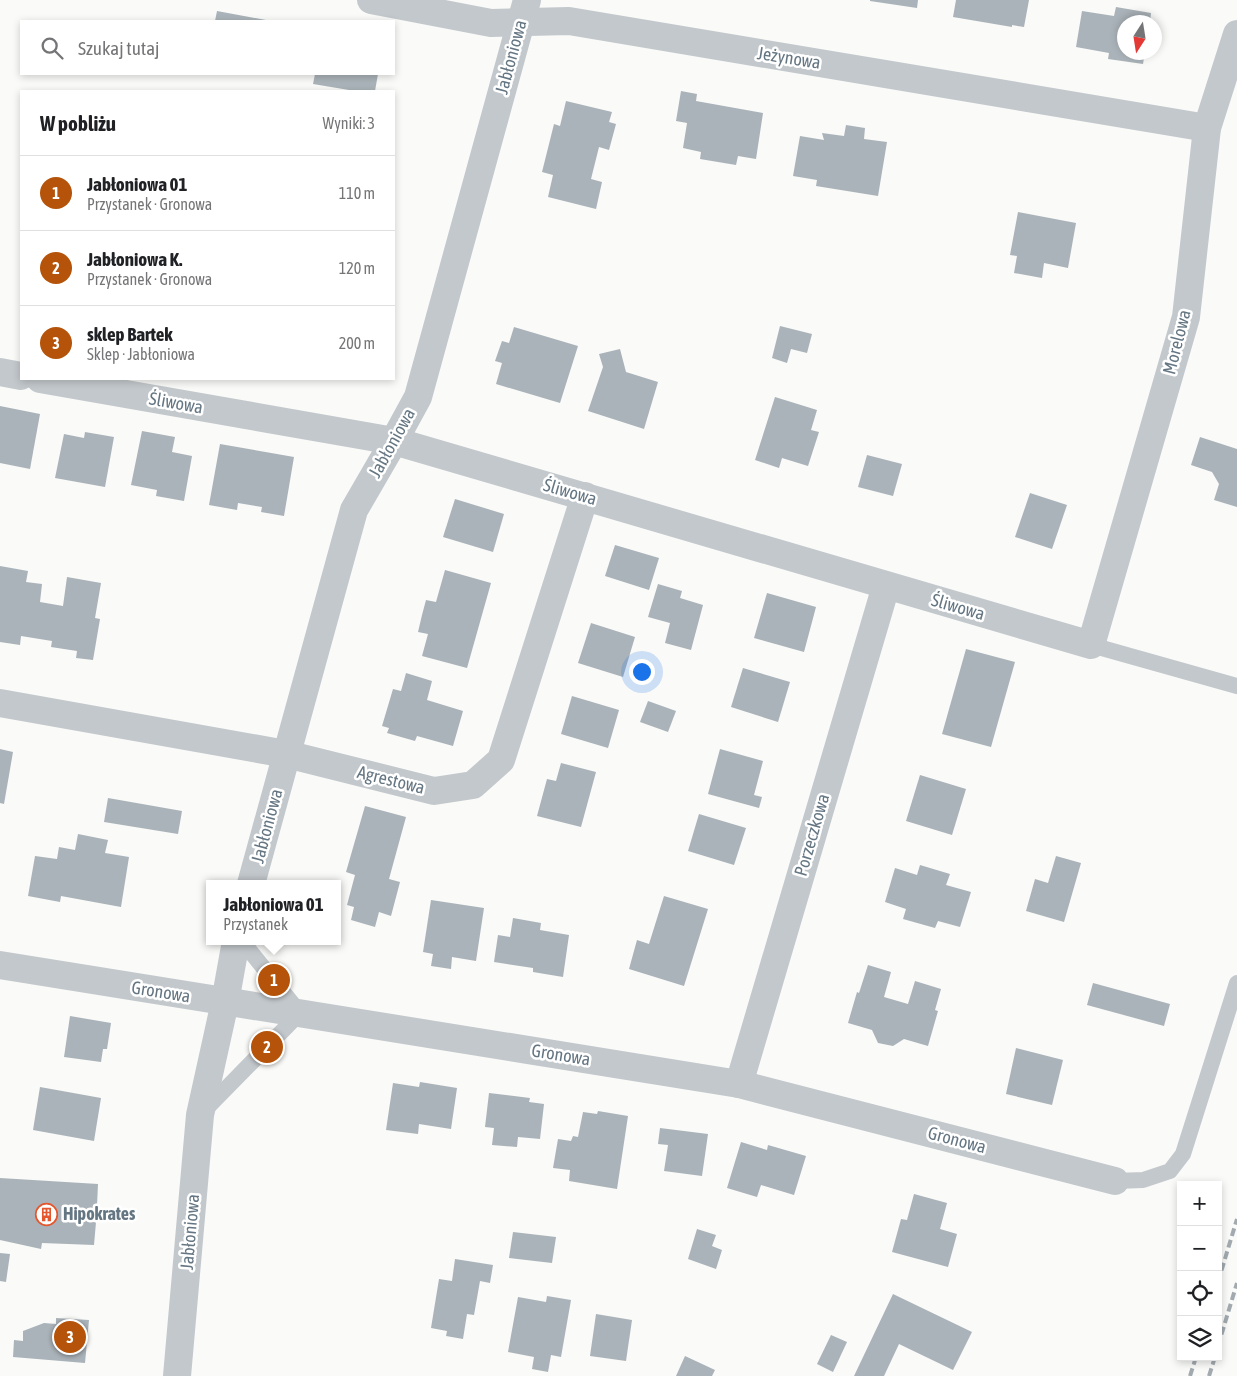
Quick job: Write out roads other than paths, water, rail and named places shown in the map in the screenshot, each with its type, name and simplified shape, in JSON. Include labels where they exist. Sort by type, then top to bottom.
[{"type":"street","name":"Jeżynowa","points":[[370,0],[491,23],[524,11],[569,21],[1208,128]]},
{"type":"street","name":"Jabłoniowa","points":[[252,880],[354,510],[418,397],[524,11]]},
{"type":"street","name":"Morelowa","points":[[1091,645],[1186,316],[1208,128],[1237,34]]},
{"type":"street","points":[[0,372],[20,376]]},
{"type":"street","name":"Śliwowa","points":[[46,380],[394,441],[1091,645]]},
{"type":"street","name":"Agrestowa","points":[[0,703],[286,754],[434,791],[473,785],[501,760],[585,496]]},
{"type":"street","name":"Porzeczkowa","points":[[739,1084],[886,586]]},
{"type":"street","name":"Jabłoniowa","points":[[177,1376],[200,1115],[225,1002],[235,945]]},
{"type":"street","name":"Gronowa","points":[[0,965],[739,1084],[1115,1181]]},
{"type":"lane","points":[[1091,645],[1237,686]]},
{"type":"lane","points":[[200,1115],[300,1013],[245,945]]},
{"type":"lane","points":[[1115,1181],[1143,1180],[1170,1171],[1183,1154],[1237,983]]},
{"type":"railway","points":[[1221,1271],[1237,1219]]},
{"type":"railway","points":[[1222,1333],[1237,1283]]},
{"type":"railway","points":[[1190,1376],[1195,1361]]},
{"type":"railway","points":[[1209,1376],[1214,1361]]},
{"type":"place","name":"Jabłoniowa 01","points":[[274,980]]},
{"type":"place","name":"Jabłoniowa K.","points":[[267,1047]]},
{"type":"place","name":"Hipokrates","points":[[47,1214]]},
{"type":"place","name":"sklep Bartek","points":[[70,1337]]}]
